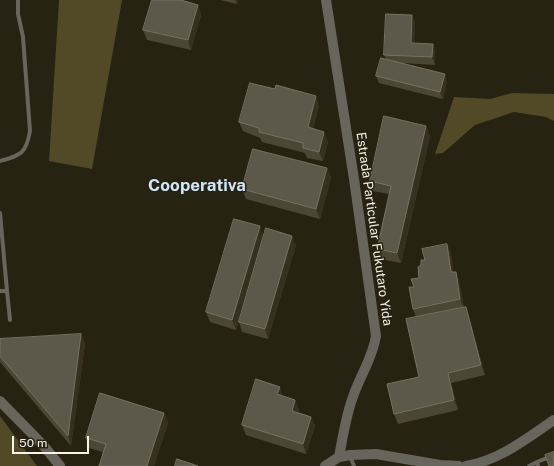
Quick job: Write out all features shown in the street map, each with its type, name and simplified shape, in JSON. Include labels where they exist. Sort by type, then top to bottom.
[{"type":"street","name":"Estrada Particular Fukutaro Yida","points":[[326,0],[354,179],[376,336],[374,347],[350,404],[339,457]]},
{"type":"street","points":[[0,401],[38,440],[60,466]]},
{"type":"street","points":[[466,466],[479,464],[520,444],[554,420]]},
{"type":"street","points":[[325,466],[339,457],[376,454],[440,465],[459,466]]},
{"type":"lane","points":[[0,161],[15,157],[24,150],[28,143],[30,131],[23,37],[18,14],[18,0]]},
{"type":"lane","points":[[0,212],[10,320]]},
{"type":"lane","points":[[0,291],[7,291]]},
{"type":"lane","points":[[350,455],[354,466]]},
{"type":"lane","points":[[529,466],[537,464],[554,455]]},
{"type":"shaded area","points":[[59,0],[122,0],[92,169],[49,161]]},
{"type":"shaded area","points":[[512,93],[554,94],[554,121],[546,117],[514,112],[475,125],[443,153],[435,154],[454,97],[490,99]]},
{"type":"shaded area","points":[[0,416],[37,466],[0,466]]},
{"type":"building","points":[[152,0],[181,0],[198,5],[188,40],[143,30]]},
{"type":"building","points":[[386,14],[412,15],[411,43],[433,44],[432,57],[384,55]]},
{"type":"building","points":[[381,58],[445,74],[440,92],[376,76]]},
{"type":"building","points":[[250,83],[275,89],[276,85],[316,96],[308,127],[324,132],[319,152],[303,148],[303,143],[259,132],[259,128],[239,122]]},
{"type":"building","points":[[384,116],[426,126],[397,253],[377,249],[391,186],[370,181]]},
{"type":"building","points":[[253,149],[327,168],[316,209],[242,189]]},
{"type":"building","points":[[234,219],[260,226],[232,320],[206,312]]},
{"type":"building","points":[[266,228],[292,236],[265,329],[239,322]]},
{"type":"building","points":[[447,244],[451,272],[456,272],[460,299],[413,309],[409,287],[414,287],[411,279],[419,278],[418,267],[421,265],[421,260],[425,260],[422,249]]},
{"type":"building","points":[[466,307],[481,365],[448,373],[454,400],[394,414],[387,384],[419,377],[406,319]]},
{"type":"building","points":[[81,334],[68,436],[0,356],[0,339]]},
{"type":"building","points":[[256,379],[280,387],[277,394],[295,400],[292,411],[311,417],[303,444],[242,425]]},
{"type":"building","points":[[100,393],[164,413],[147,466],[99,466],[106,444],[86,438]]},
{"type":"building","points":[[554,452],[554,466],[549,466],[545,455]]},
{"type":"building","points":[[177,459],[198,466],[175,466]]},
{"type":"district","name":"Cooperativa","points":[[197,186]]}]
